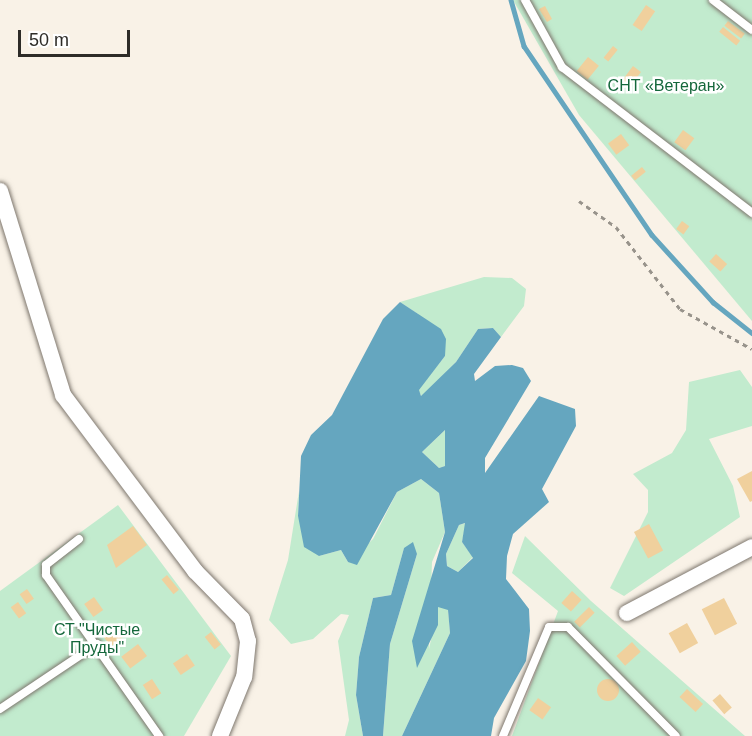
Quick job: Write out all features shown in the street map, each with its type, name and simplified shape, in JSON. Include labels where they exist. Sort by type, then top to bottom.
[{"type":"street","points":[[0,191],[63,395],[195,571],[242,620],[248,640],[244,677],[220,736]]},
{"type":"street","points":[[627,613],[752,547]]},
{"type":"lane","points":[[525,0],[561,67],[752,213]]},
{"type":"lane","points":[[713,0],[752,30]]},
{"type":"lane","points":[[79,539],[45,570],[159,736]]},
{"type":"lane","points":[[503,736],[549,627],[568,627],[676,736]]},
{"type":"lane","points":[[0,709],[97,644]]},
{"type":"path","points":[[579,201],[616,227],[680,309],[752,349]]},
{"type":"green space","name":"СНТ «Ветеран»","points":[[513,0],[752,0],[752,321],[579,115]]},
{"type":"green space","points":[[484,277],[512,278],[526,289],[524,306],[501,337],[493,328],[478,329],[456,362],[422,397],[418,390],[445,356],[418,314],[400,302]]},
{"type":"green space","points":[[740,370],[752,387],[752,426],[709,439],[733,486],[740,517],[624,596],[610,588],[648,512],[648,490],[633,474],[672,453],[686,430],[689,382]]},
{"type":"green space","points":[[445,430],[449,440],[445,466],[439,468],[422,452]]},
{"type":"green space","points":[[421,479],[439,493],[445,532],[432,562],[429,649],[438,606],[448,609],[450,633],[402,736],[383,736],[390,644],[417,554],[404,548],[391,595],[373,598],[359,657],[356,695],[363,736],[345,736],[349,720],[338,641],[349,615],[341,614],[313,639],[291,644],[269,620],[288,560],[299,491],[298,516],[319,556],[341,550],[348,562],[373,539],[397,492]]},
{"type":"green space","name":"СТ \"Чистые Пруды\"","points":[[118,505],[231,656],[184,736],[0,736],[0,591]]},
{"type":"green space","points":[[466,523],[462,542],[473,557],[458,572],[447,566],[446,554],[459,525]]},
{"type":"green space","points":[[525,536],[591,601],[745,736],[512,736],[558,611],[512,573]]},
{"type":"water","points":[[400,302],[441,329],[446,339],[445,356],[419,390],[421,396],[456,362],[478,329],[493,328],[501,337],[474,374],[475,381],[495,366],[512,365],[523,368],[531,381],[485,458],[485,473],[539,396],[575,409],[576,426],[542,489],[549,502],[513,534],[507,556],[506,579],[529,609],[530,631],[526,661],[494,718],[491,736],[402,736],[450,633],[448,610],[438,607],[438,625],[417,668],[412,641],[445,532],[439,493],[421,479],[397,492],[357,565],[348,562],[341,550],[319,556],[304,547],[298,516],[301,456],[311,435],[332,415],[383,319]],"holes":[[[445,430],[445,466],[439,468],[422,452]],[[465,523],[462,542],[473,558],[458,572],[447,566],[446,554],[459,525]]]},
{"type":"water","points":[[413,542],[417,554],[390,644],[383,736],[363,736],[356,695],[359,657],[373,598],[391,595],[404,548]]},
{"type":"building","points":[[646,5],[655,11],[642,31],[633,25]]},
{"type":"building","points":[[545,6],[552,19],[547,22],[539,9]]},
{"type":"building","points":[[728,21],[745,34],[741,38],[724,26]]},
{"type":"building","points":[[723,27],[740,41],[736,46],[719,32]]},
{"type":"building","points":[[613,46],[618,50],[608,61],[604,58]]},
{"type":"building","points":[[588,57],[599,66],[588,80],[577,71]]},
{"type":"building","points":[[633,66],[641,72],[630,87],[622,81]]},
{"type":"building","points":[[683,130],[694,138],[686,150],[674,142]]},
{"type":"building","points":[[621,134],[629,145],[616,155],[608,143]]},
{"type":"building","points":[[642,167],[646,172],[635,180],[631,176]]},
{"type":"building","points":[[682,221],[689,226],[683,234],[676,229]]},
{"type":"building","points":[[716,254],[727,264],[720,271],[709,261]]},
{"type":"building","points":[[752,471],[752,501],[750,502],[737,479]]},
{"type":"building","points":[[649,524],[663,550],[648,558],[634,532]]},
{"type":"building","points":[[133,526],[147,545],[116,568],[107,545]]},
{"type":"building","points":[[167,575],[179,590],[174,594],[162,579]]},
{"type":"building","points":[[27,589],[34,599],[27,604],[20,594]]},
{"type":"building","points":[[572,591],[582,600],[571,612],[561,603]]},
{"type":"building","points":[[94,597],[103,610],[93,617],[84,604]]},
{"type":"building","points":[[724,598],[737,624],[715,635],[702,609]]},
{"type":"building","points":[[18,602],[26,613],[19,619],[11,607]]},
{"type":"building","points":[[589,607],[595,613],[580,628],[574,622]]},
{"type":"building","points":[[687,623],[698,643],[680,653],[669,633]]},
{"type":"building","points":[[117,625],[125,635],[111,646],[103,636]]},
{"type":"building","points":[[211,632],[221,645],[215,650],[205,637]]},
{"type":"building","points":[[632,642],[641,652],[625,666],[616,656]]},
{"type":"building","points":[[138,644],[147,656],[130,669],[121,657]]},
{"type":"building","points":[[187,654],[195,666],[181,675],[173,664]]},
{"type":"building","points":[[152,679],[161,693],[152,699],[143,685]]},
{"type":"building","points":[[608,679],[616,682],[619,690],[616,698],[608,701],[600,698],[597,690],[600,682]]},
{"type":"building","points":[[687,689],[703,704],[696,712],[679,697]]},
{"type":"building","points":[[720,694],[732,708],[724,714],[712,701]]},
{"type":"building","points":[[538,698],[551,707],[543,719],[529,710]]},
{"type":"waterway","points":[[511,0],[524,46],[652,235],[713,302],[752,333]]}]
